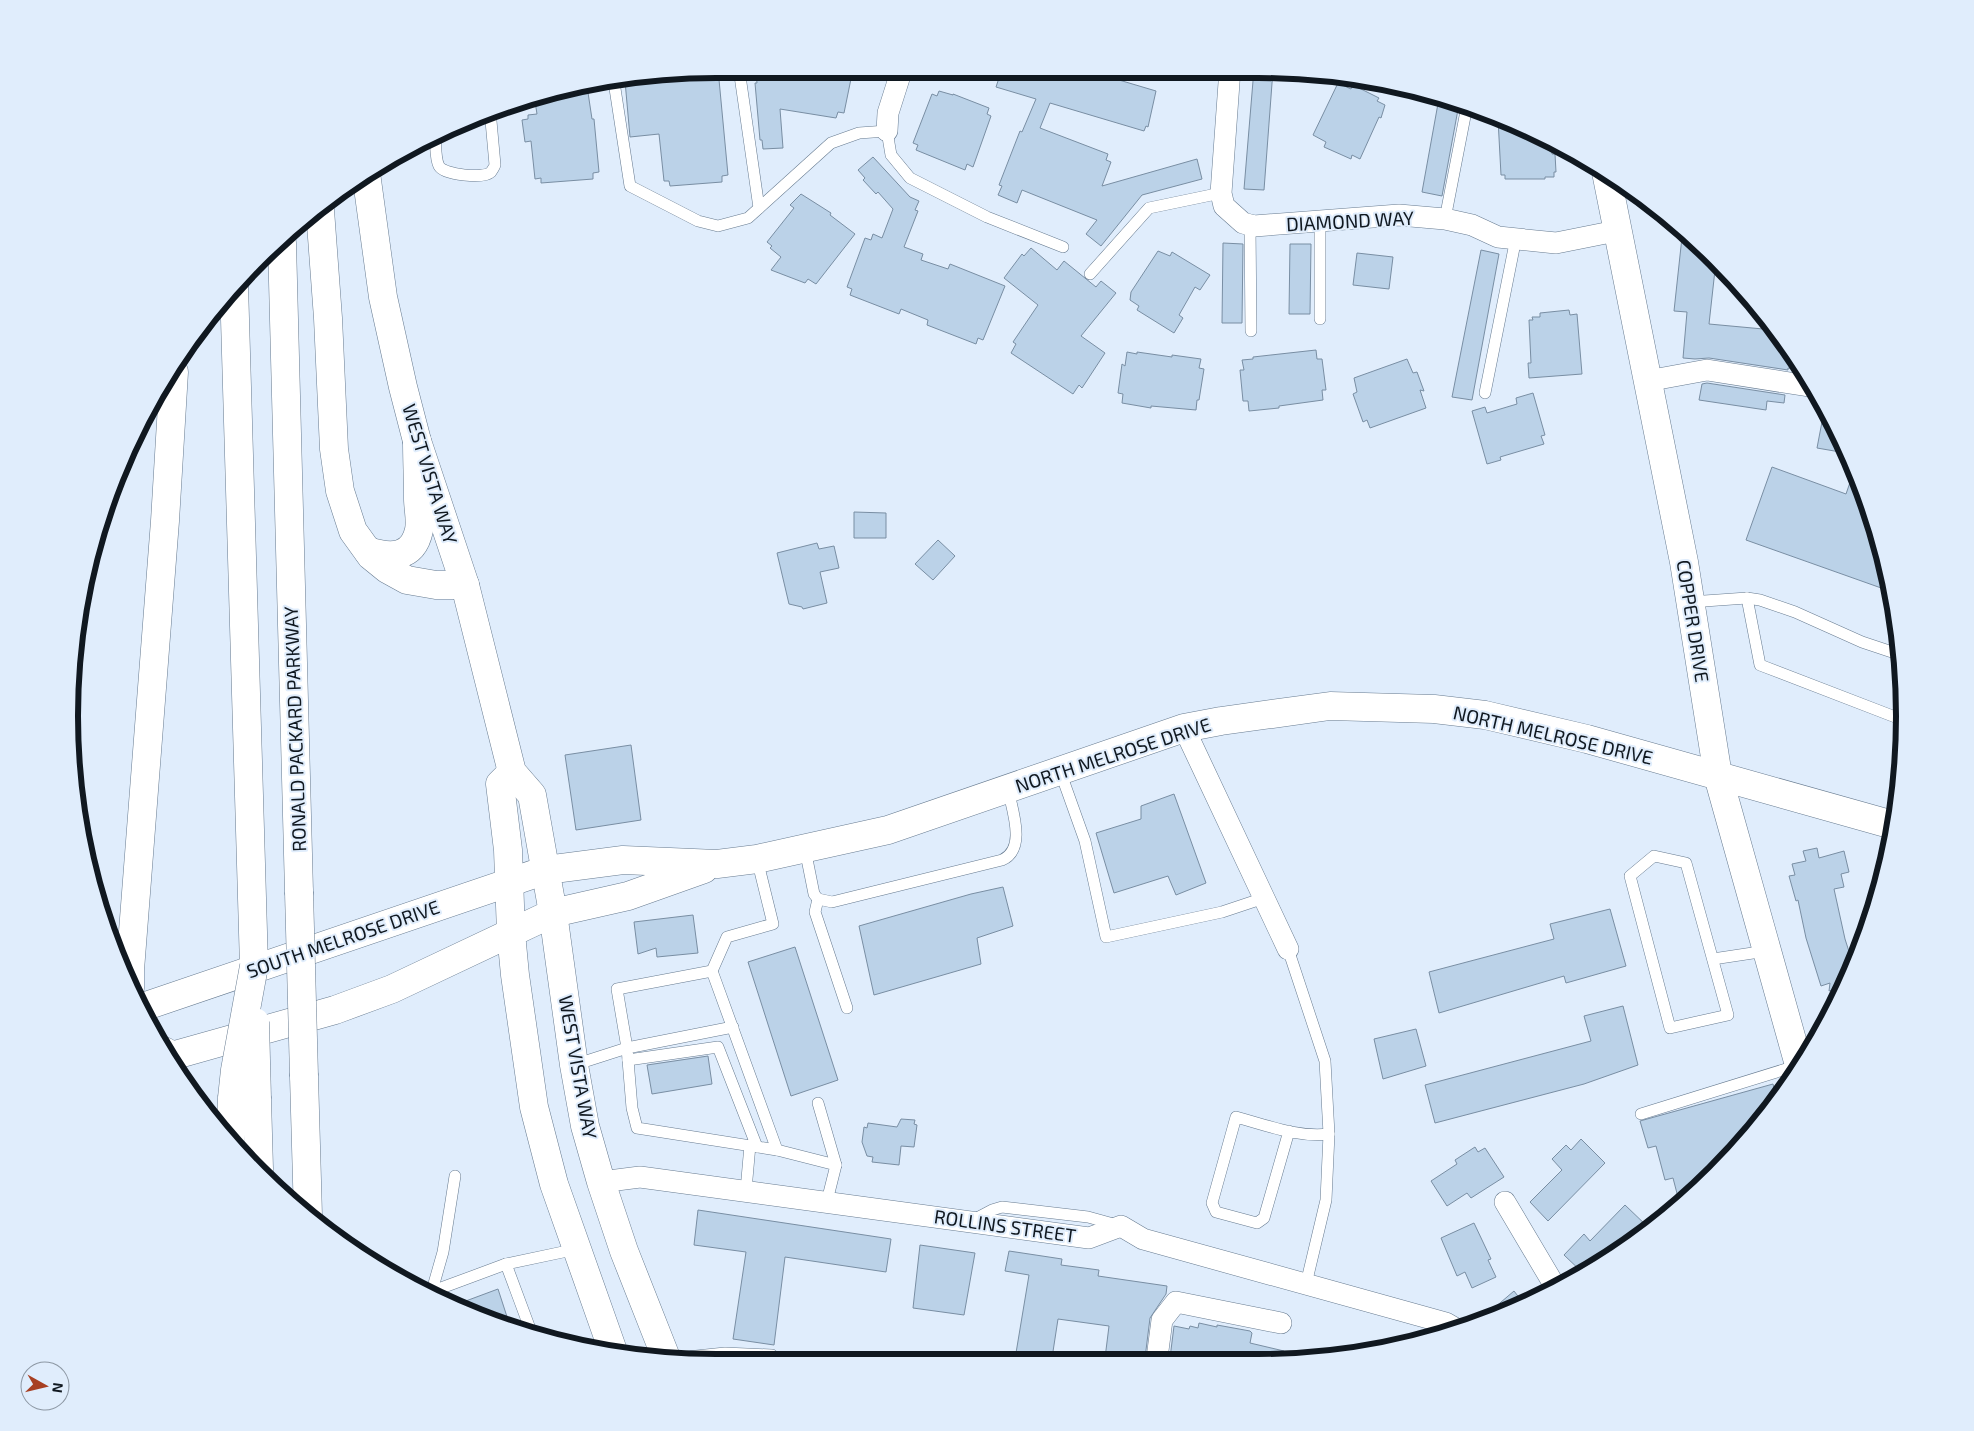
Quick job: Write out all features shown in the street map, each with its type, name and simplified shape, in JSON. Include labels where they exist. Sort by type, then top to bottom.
[{"type":"main road","name":"WEST VISTA WAY","points":[[367,181],[383,297],[417,441],[466,585],[512,772],[532,795],[553,913],[574,1066],[585,1126],[624,1251],[663,1351]]},
{"type":"main road","name":"COPPER DRIVE","points":[[1608,182],[1616,231],[1684,562],[1718,776],[1797,1057]]},
{"type":"main road","points":[[320,215],[328,318],[334,449],[340,491],[353,531],[368,551],[387,569],[407,580],[436,584],[466,585]]},
{"type":"main road","name":"RONALD PACKARD PARKWAY","points":[[282,248],[308,1206]]},
{"type":"main road","points":[[234,297],[254,966],[235,1070],[245,1098],[257,1159]]},
{"type":"main road","points":[[130,969],[165,521],[174,379]]},
{"type":"main road","points":[[368,551],[393,556],[406,552],[413,544],[419,530],[417,441]]},
{"type":"main road","name":"NORTH MELROSE DRIVE","points":[[546,870],[624,860],[717,864],[757,859],[888,830],[1184,728],[1221,720],[1330,706],[1434,709],[1485,715],[1587,739],[1887,823]]},
{"type":"main road","points":[[512,772],[500,784],[508,850],[508,882],[515,975],[534,1107],[554,1184],[611,1344]]},
{"type":"main road","name":"NORTH MELROSE DRIVE","points":[[553,913],[628,896],[717,864]]},
{"type":"main road","name":"SOUTH MELROSE DRIVE","points":[[147,1006],[546,870]]},
{"type":"main road","points":[[174,1052],[335,1010],[376,995],[553,913]]},
{"type":"main road","points":[[233,1133],[245,1098]]},
{"type":"main road","points":[[307,1187],[310,1207]]},
{"type":"street","points":[[887,131],[888,113],[899,78]]},
{"type":"street","points":[[1229,78],[1221,194],[1224,206],[1243,222],[1250,225]]},
{"type":"street","name":"DIAMOND WAY","points":[[1250,225],[1320,222],[1399,215],[1445,219],[1472,224],[1498,236],[1556,243],[1616,231]]},
{"type":"street","points":[[1647,381],[1707,370],[1804,385]]},
{"type":"street","points":[[1184,728],[1288,949]]},
{"type":"street","name":"ROLLINS STREET","points":[[601,1182],[634,1177],[746,1190],[1089,1238],[1121,1226],[1143,1239],[1449,1324]]},
{"type":"street","points":[[1505,1202],[1552,1282]]},
{"type":"street","points":[[1158,1354],[1162,1320],[1176,1302],[1281,1323]]},
{"type":"lane","points":[[740,78],[759,208]]},
{"type":"lane","points":[[615,86],[630,186],[698,221],[718,226],[748,218],[831,143],[859,133],[887,131],[891,155],[910,178],[987,217],[1063,247]]},
{"type":"lane","points":[[1445,219],[1467,112]]},
{"type":"lane","points":[[436,142],[438,165],[443,171],[450,174],[485,175],[491,172],[495,165],[491,118]]},
{"type":"lane","points":[[1090,274],[1149,208],[1221,194]]},
{"type":"lane","points":[[1320,222],[1320,319]]},
{"type":"lane","points":[[1250,225],[1251,331]]},
{"type":"lane","points":[[1486,393],[1516,238]]},
{"type":"lane","points":[[1747,598],[1760,665],[1896,717]]},
{"type":"lane","points":[[1690,602],[1747,598],[1795,612],[1862,642],[1893,653]]},
{"type":"lane","points":[[1060,771],[1085,841],[1106,937],[1222,912],[1264,898]]},
{"type":"lane","points":[[805,848],[814,894],[818,899],[832,902],[1002,860],[1010,856],[1014,851],[1016,830],[1008,789]]},
{"type":"lane","points":[[1654,856],[1686,863],[1714,959],[1728,1014],[1670,1028],[1630,876],[1654,856]]},
{"type":"lane","points":[[757,859],[773,924],[727,937],[712,971],[777,1150]]},
{"type":"lane","points":[[818,899],[815,912],[848,1008]]},
{"type":"lane","points":[[1288,949],[1325,1061],[1329,1134],[1326,1200],[1306,1284]]},
{"type":"lane","points":[[1714,959],[1766,950]]},
{"type":"lane","points":[[712,971],[617,989],[628,1054],[632,1108],[637,1128],[777,1150],[836,1165]]},
{"type":"lane","points":[[574,1066],[733,1027]]},
{"type":"lane","points":[[628,1054],[718,1046],[754,1146],[746,1190]]},
{"type":"lane","points":[[1641,1114],[1790,1068]]},
{"type":"lane","points":[[818,1103],[836,1165],[827,1201]]},
{"type":"lane","points":[[1289,1131],[1264,1218],[1257,1224],[1216,1212],[1212,1203],[1236,1117],[1316,1136],[1329,1134]]},
{"type":"lane","points":[[433,1288],[443,1252],[455,1176]]},
{"type":"lane","points":[[438,1290],[506,1264],[577,1249]]},
{"type":"lane","points":[[506,1264],[529,1326]]},
{"type":"building","points":[[719,78],[728,175],[722,176],[722,182],[670,186],[669,181],[664,181],[659,134],[630,137],[625,84],[674,79]]},
{"type":"building","points":[[756,78],[851,78],[844,113],[838,112],[836,118],[780,109],[783,148],[763,149],[762,140],[760,140],[755,83],[757,83]]},
{"type":"building","points":[[999,78],[1112,78],[1156,91],[1148,127],[1146,126],[1144,131],[1050,103],[1040,128],[1108,154],[1106,160],[1111,162],[1102,186],[1197,159],[1202,179],[1142,195],[1101,246],[1086,234],[1097,220],[1022,190],[1017,203],[998,195],[1002,186],[999,185],[1020,131],[1022,132],[1036,99],[996,87]]},
{"type":"building","points":[[1253,78],[1272,78],[1264,190],[1244,189]]},
{"type":"building","points":[[1338,83],[1351,89],[1353,85],[1379,98],[1377,101],[1385,105],[1381,118],[1379,117],[1360,159],[1352,155],[1351,159],[1324,147],[1326,142],[1313,135]]},
{"type":"building","points":[[588,91],[592,119],[594,119],[599,172],[593,173],[593,179],[541,183],[541,178],[535,179],[531,141],[525,142],[522,120],[528,119],[528,115],[537,114],[535,103]]},
{"type":"building","points":[[939,91],[953,94],[989,108],[987,114],[991,116],[973,167],[967,164],[965,170],[916,150],[918,145],[913,143],[932,94],[937,96]]},
{"type":"building","points":[[1438,103],[1458,109],[1442,196],[1422,192]]},
{"type":"building","points":[[1498,124],[1541,143],[1552,149],[1552,154],[1555,154],[1556,172],[1554,172],[1554,177],[1545,177],[1545,179],[1505,179],[1505,175],[1501,175]]},
{"type":"building","points":[[873,157],[910,197],[919,201],[915,210],[918,211],[904,247],[923,254],[921,260],[948,269],[950,264],[1005,286],[983,340],[978,338],[976,344],[927,325],[928,320],[901,309],[899,314],[850,295],[852,289],[847,287],[865,238],[871,240],[873,234],[882,238],[893,209],[878,192],[876,194],[863,180],[865,178],[858,170]]},
{"type":"building","points":[[801,194],[831,213],[830,215],[855,234],[816,284],[808,279],[805,283],[771,270],[781,257],[770,248],[772,246],[767,242],[794,208],[790,205]]},
{"type":"building","points":[[1682,239],[1715,270],[1709,324],[1767,329],[1794,369],[1788,368],[1788,370],[1709,358],[1683,358],[1687,312],[1674,311]]},
{"type":"building","points":[[1223,243],[1243,244],[1242,323],[1222,323]]},
{"type":"building","points":[[1290,244],[1311,244],[1310,314],[1289,314]]},
{"type":"building","points":[[1031,248],[1057,270],[1064,261],[1096,287],[1101,281],[1116,293],[1081,336],[1105,353],[1082,388],[1079,385],[1073,394],[1011,353],[1016,344],[1013,342],[1038,305],[1004,278],[1022,254],[1024,256]]},
{"type":"building","points":[[1481,250],[1499,254],[1472,400],[1452,397]]},
{"type":"building","points":[[1158,251],[1170,256],[1172,252],[1210,275],[1200,290],[1195,287],[1179,315],[1183,318],[1174,333],[1137,310],[1139,306],[1130,300],[1131,292]]},
{"type":"building","points":[[1357,253],[1393,257],[1389,289],[1353,285]]},
{"type":"building","points":[[1569,310],[1570,315],[1577,314],[1582,374],[1529,378],[1528,363],[1531,363],[1529,320],[1533,320],[1532,317],[1540,317],[1540,313]]},
{"type":"building","points":[[1316,350],[1317,359],[1322,359],[1326,390],[1322,390],[1323,400],[1249,411],[1248,401],[1243,401],[1240,370],[1244,370],[1242,360]]},
{"type":"building","points":[[1127,352],[1201,359],[1199,368],[1204,369],[1196,410],[1151,406],[1151,408],[1122,403],[1123,394],[1118,393],[1122,364],[1125,366]]},
{"type":"building","points":[[1407,359],[1413,373],[1417,372],[1424,391],[1420,390],[1426,408],[1370,428],[1367,420],[1363,422],[1353,394],[1357,392],[1354,378]]},
{"type":"building","points":[[1707,383],[1785,395],[1784,403],[1767,401],[1766,410],[1699,400],[1702,384]]},
{"type":"building","points":[[1533,393],[1545,435],[1541,436],[1544,444],[1500,457],[1501,460],[1487,464],[1472,411],[1485,407],[1487,413],[1517,404],[1516,398]]},
{"type":"building","points":[[1823,418],[1839,452],[1817,448]]},
{"type":"building","points":[[1772,467],[1846,494],[1851,479],[1875,550],[1884,589],[1746,540]]},
{"type":"building","points":[[854,512],[886,513],[886,538],[854,538]]},
{"type":"building","points":[[938,540],[955,556],[933,580],[915,564]]},
{"type":"building","points":[[817,543],[819,549],[834,546],[839,568],[820,572],[827,603],[803,609],[802,607],[789,604],[777,553]]},
{"type":"building","points":[[631,745],[641,820],[576,830],[565,755]]},
{"type":"building","points":[[1174,794],[1206,883],[1176,895],[1168,876],[1114,893],[1096,833],[1141,819],[1141,806]]},
{"type":"building","points":[[1817,848],[1819,858],[1844,851],[1849,872],[1841,874],[1844,887],[1834,889],[1850,955],[1835,989],[1829,991],[1830,983],[1821,986],[1806,938],[1798,900],[1796,901],[1789,876],[1795,875],[1792,864],[1806,861],[1803,851]]},
{"type":"building","points":[[1003,887],[1013,926],[977,938],[981,964],[874,995],[859,926],[971,894]]},
{"type":"building","points":[[1610,909],[1626,966],[1566,983],[1564,976],[1439,1013],[1429,972],[1554,939],[1550,924]]},
{"type":"building","points":[[693,915],[698,953],[657,957],[656,948],[638,954],[634,922]]},
{"type":"building","points":[[795,947],[838,1080],[791,1096],[748,962]]},
{"type":"building","points":[[1623,1006],[1638,1065],[1584,1084],[1435,1123],[1425,1085],[1591,1041],[1584,1016]]},
{"type":"building","points":[[1416,1029],[1426,1066],[1383,1079],[1374,1039]]},
{"type":"building","points":[[708,1056],[712,1084],[652,1094],[647,1065]]},
{"type":"building","points":[[1773,1084],[1775,1090],[1738,1136],[1710,1167],[1678,1196],[1673,1178],[1665,1180],[1656,1146],[1648,1148],[1640,1121]]},
{"type":"building","points":[[901,1119],[915,1120],[914,1124],[917,1125],[914,1147],[901,1146],[899,1165],[872,1162],[873,1157],[867,1156],[862,1142],[864,1127],[867,1128],[868,1123],[897,1127]]},
{"type":"building","points":[[1581,1139],[1605,1163],[1548,1221],[1530,1202],[1562,1170],[1552,1159],[1566,1145],[1571,1150]]},
{"type":"building","points":[[1475,1147],[1478,1152],[1485,1148],[1504,1177],[1471,1198],[1467,1193],[1447,1206],[1431,1181],[1457,1164],[1455,1160]]},
{"type":"building","points":[[1625,1205],[1645,1224],[1578,1268],[1564,1255],[1584,1234],[1590,1241]]},
{"type":"building","points":[[698,1210],[891,1239],[886,1272],[785,1257],[774,1345],[733,1339],[746,1252],[694,1245]]},
{"type":"building","points":[[1474,1223],[1491,1259],[1488,1260],[1496,1277],[1472,1288],[1465,1272],[1457,1276],[1441,1238]]},
{"type":"building","points":[[920,1245],[975,1253],[964,1315],[913,1308]]},
{"type":"building","points":[[1009,1251],[1062,1259],[1061,1265],[1099,1270],[1098,1276],[1167,1286],[1166,1294],[1150,1318],[1146,1354],[1106,1354],[1109,1326],[1058,1319],[1053,1354],[1016,1354],[1029,1275],[1005,1271]]},
{"type":"building","points":[[498,1289],[508,1319],[471,1305],[464,1302]]},
{"type":"building","points":[[1514,1291],[1519,1298],[1503,1305],[1493,1309]]},
{"type":"building","points":[[1199,1323],[1250,1331],[1252,1333],[1250,1343],[1284,1351],[1284,1353],[1170,1354],[1174,1326],[1189,1329],[1190,1326],[1198,1328]]}]
